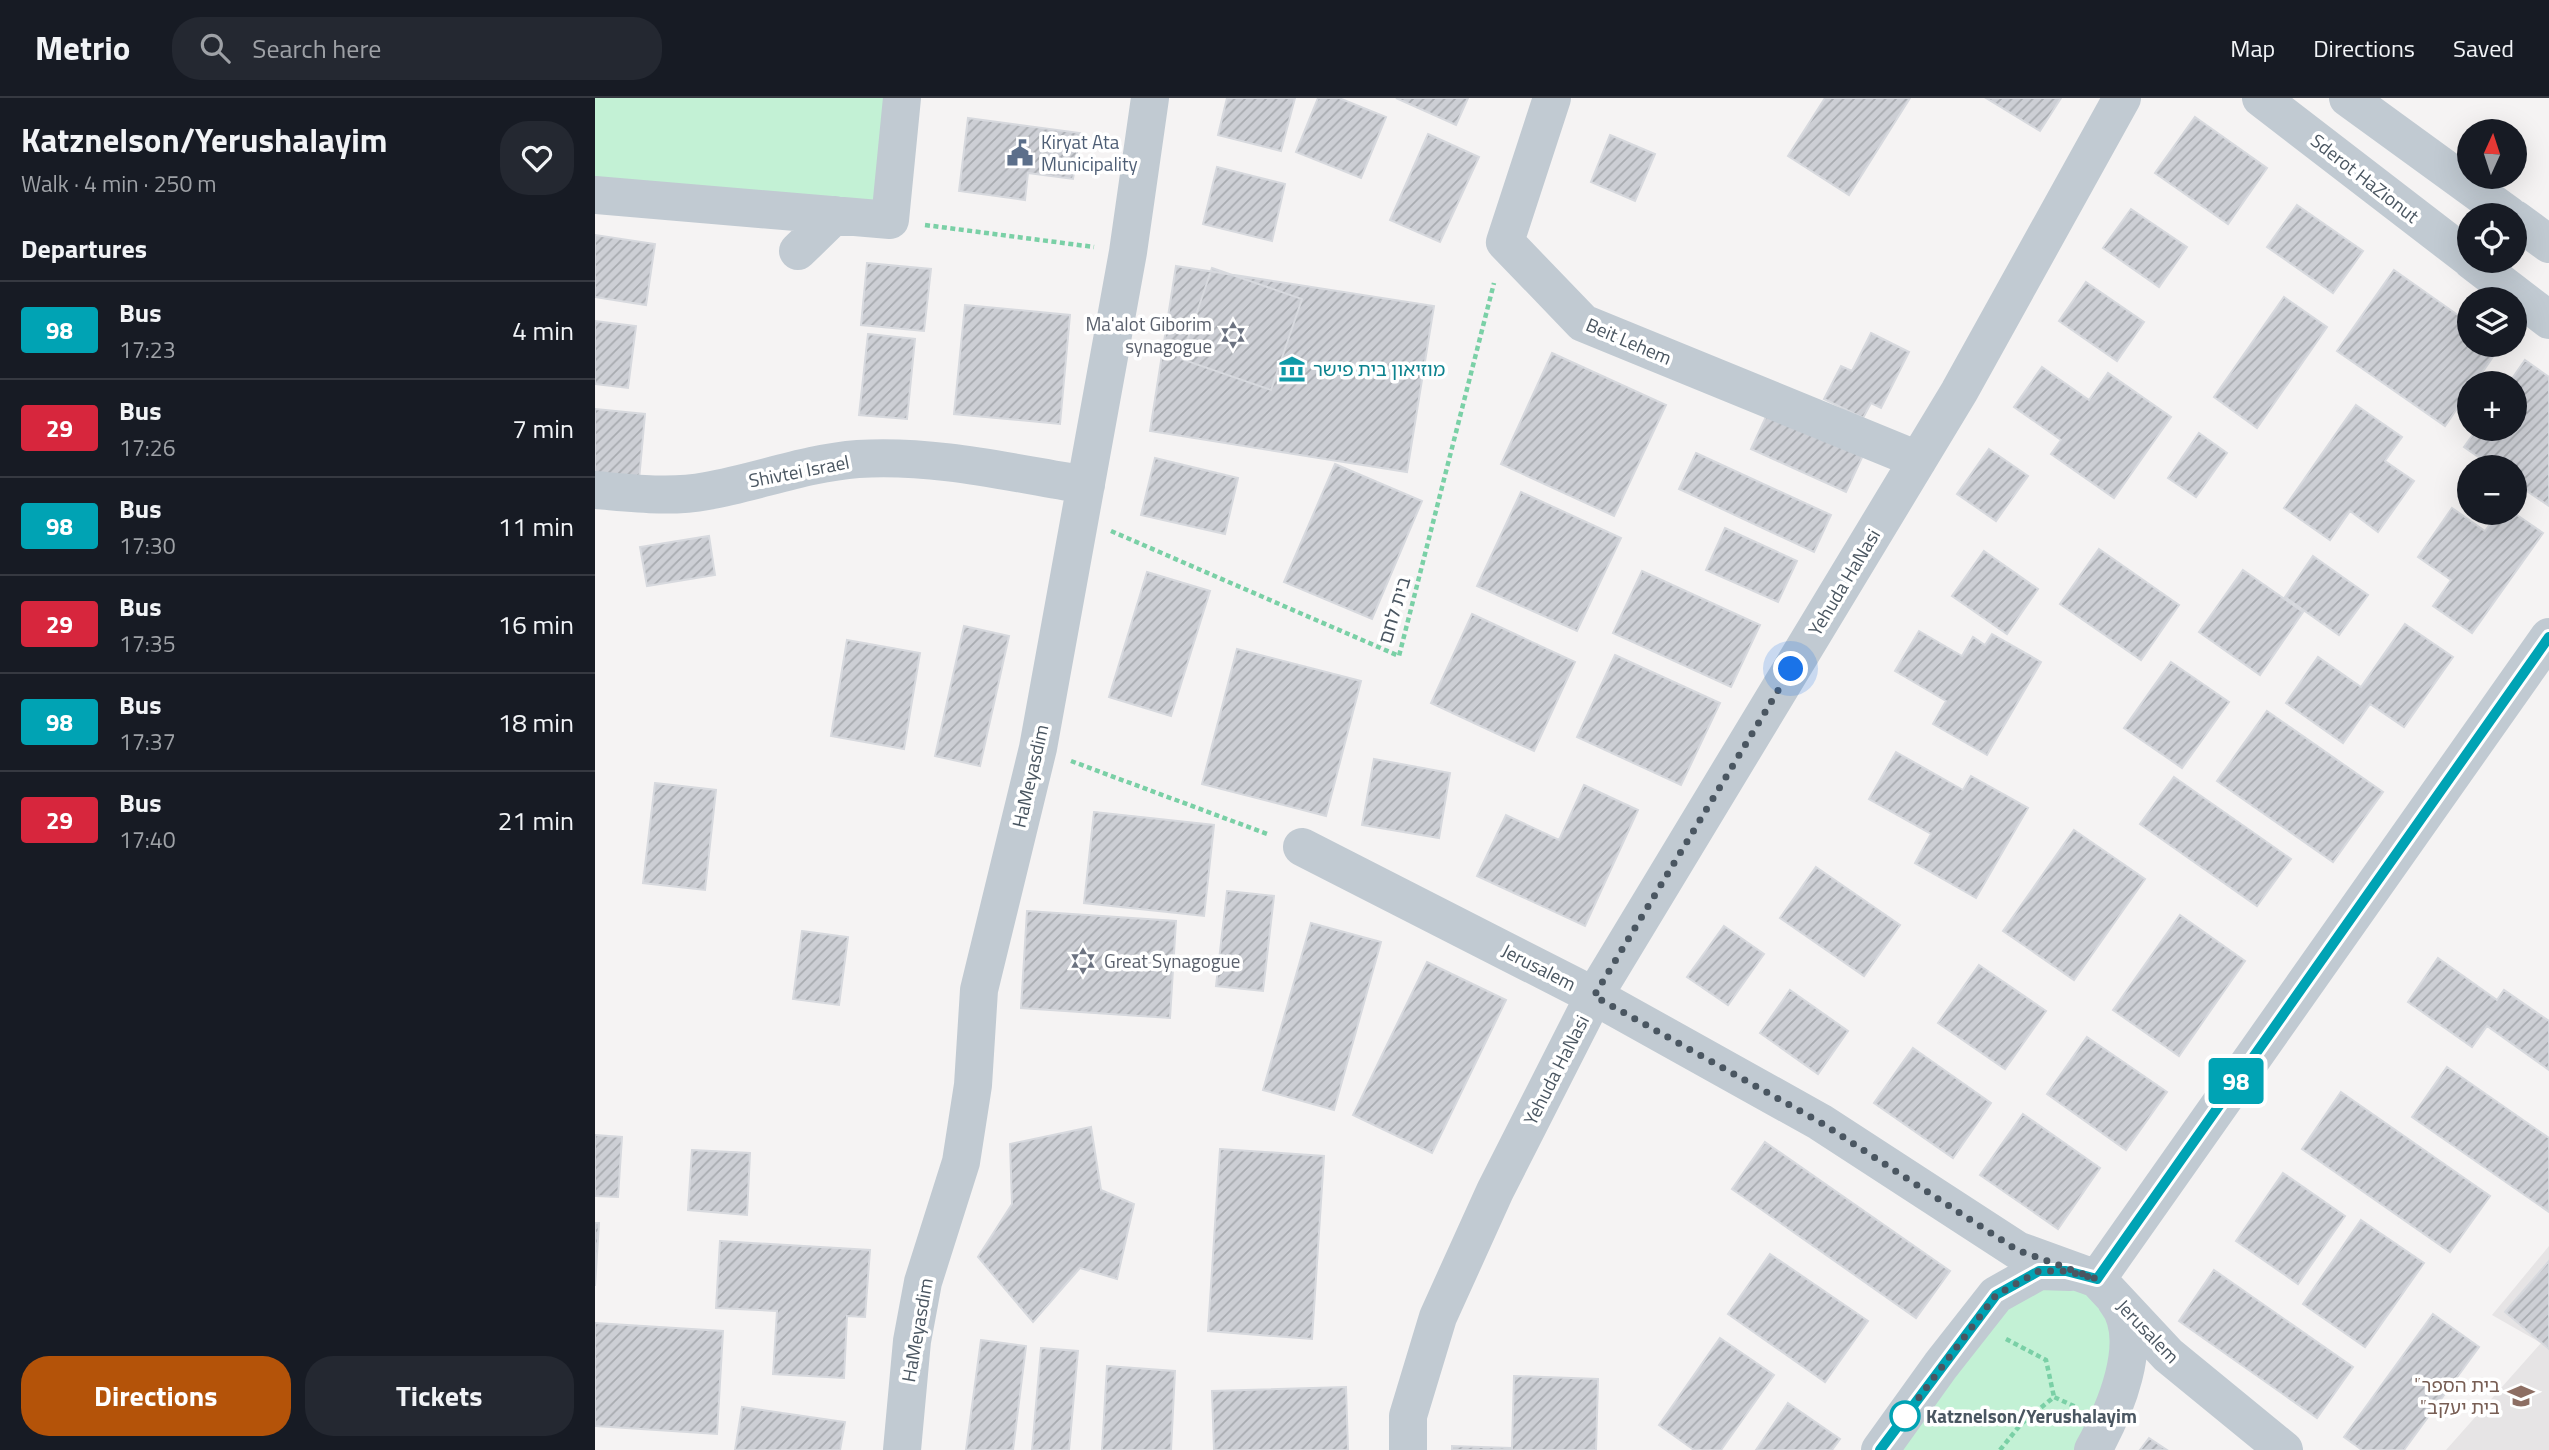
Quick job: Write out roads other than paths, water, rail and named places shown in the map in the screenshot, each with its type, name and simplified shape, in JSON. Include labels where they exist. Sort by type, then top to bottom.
[{"type":"street","points":[[595,195],[890,220],[902,98]]},
{"type":"street","name":"HaMeyasdim","points":[[902,1450],[912,1340],[923,1282],[961,1162],[973,1085],[979,990],[1038,748],[1128,252],[1150,98]]},
{"type":"street","name":"Beit Lehem","points":[[1552,98],[1505,242],[1583,324],[1918,460]]},
{"type":"street","name":"Yehuda HaNasi","points":[[1408,1450],[1408,1416],[1438,1317],[1495,1191],[1594,996],[1959,392],[2122,98]]},
{"type":"street","name":"Sderot HaZionut","points":[[2261,98],[2457,249]]},
{"type":"street","points":[[2348,98],[2492,203]]},
{"type":"street","points":[[798,251],[835,215]]},
{"type":"street","points":[[2527,228],[2549,244]]},
{"type":"street","name":"Sderot HaZionut","points":[[2488,273],[2549,320]]},
{"type":"street","name":"Shivtei Israel","points":[[595,490],[661,495],[706,491],[802,467],[859,459],[932,461],[1083,501]]},
{"type":"street","points":[[2097,1279],[2549,637]]},
{"type":"street","name":"Jerusalem","points":[[1302,847],[1594,996],[1820,1122],[2017,1250],[2097,1279],[2168,1355],[2284,1450]]},
{"type":"street","points":[[1880,1450],[1996,1295],[2039,1271],[2066,1271],[2097,1279],[2119,1305],[2127,1329],[2127,1359],[2119,1392],[2101,1436]]},
{"type":"place","name":"Kiryat Ata Municipality","points":[[1020,153]]},
{"type":"place","name":"Ma'alot Giborim synagogue","points":[[1233,335]]},
{"type":"place","name":"מוזיאון בית פישר","points":[[1292,369]]},
{"type":"place","name":"Great Synagogue","points":[[1083,961]]},
{"type":"place","name":"\"בית הספר \"בית יעקב","points":[[2521,1396]]},
{"type":"place","name":"Katznelson/Yerushalayim","points":[[1905,1416]]}]
